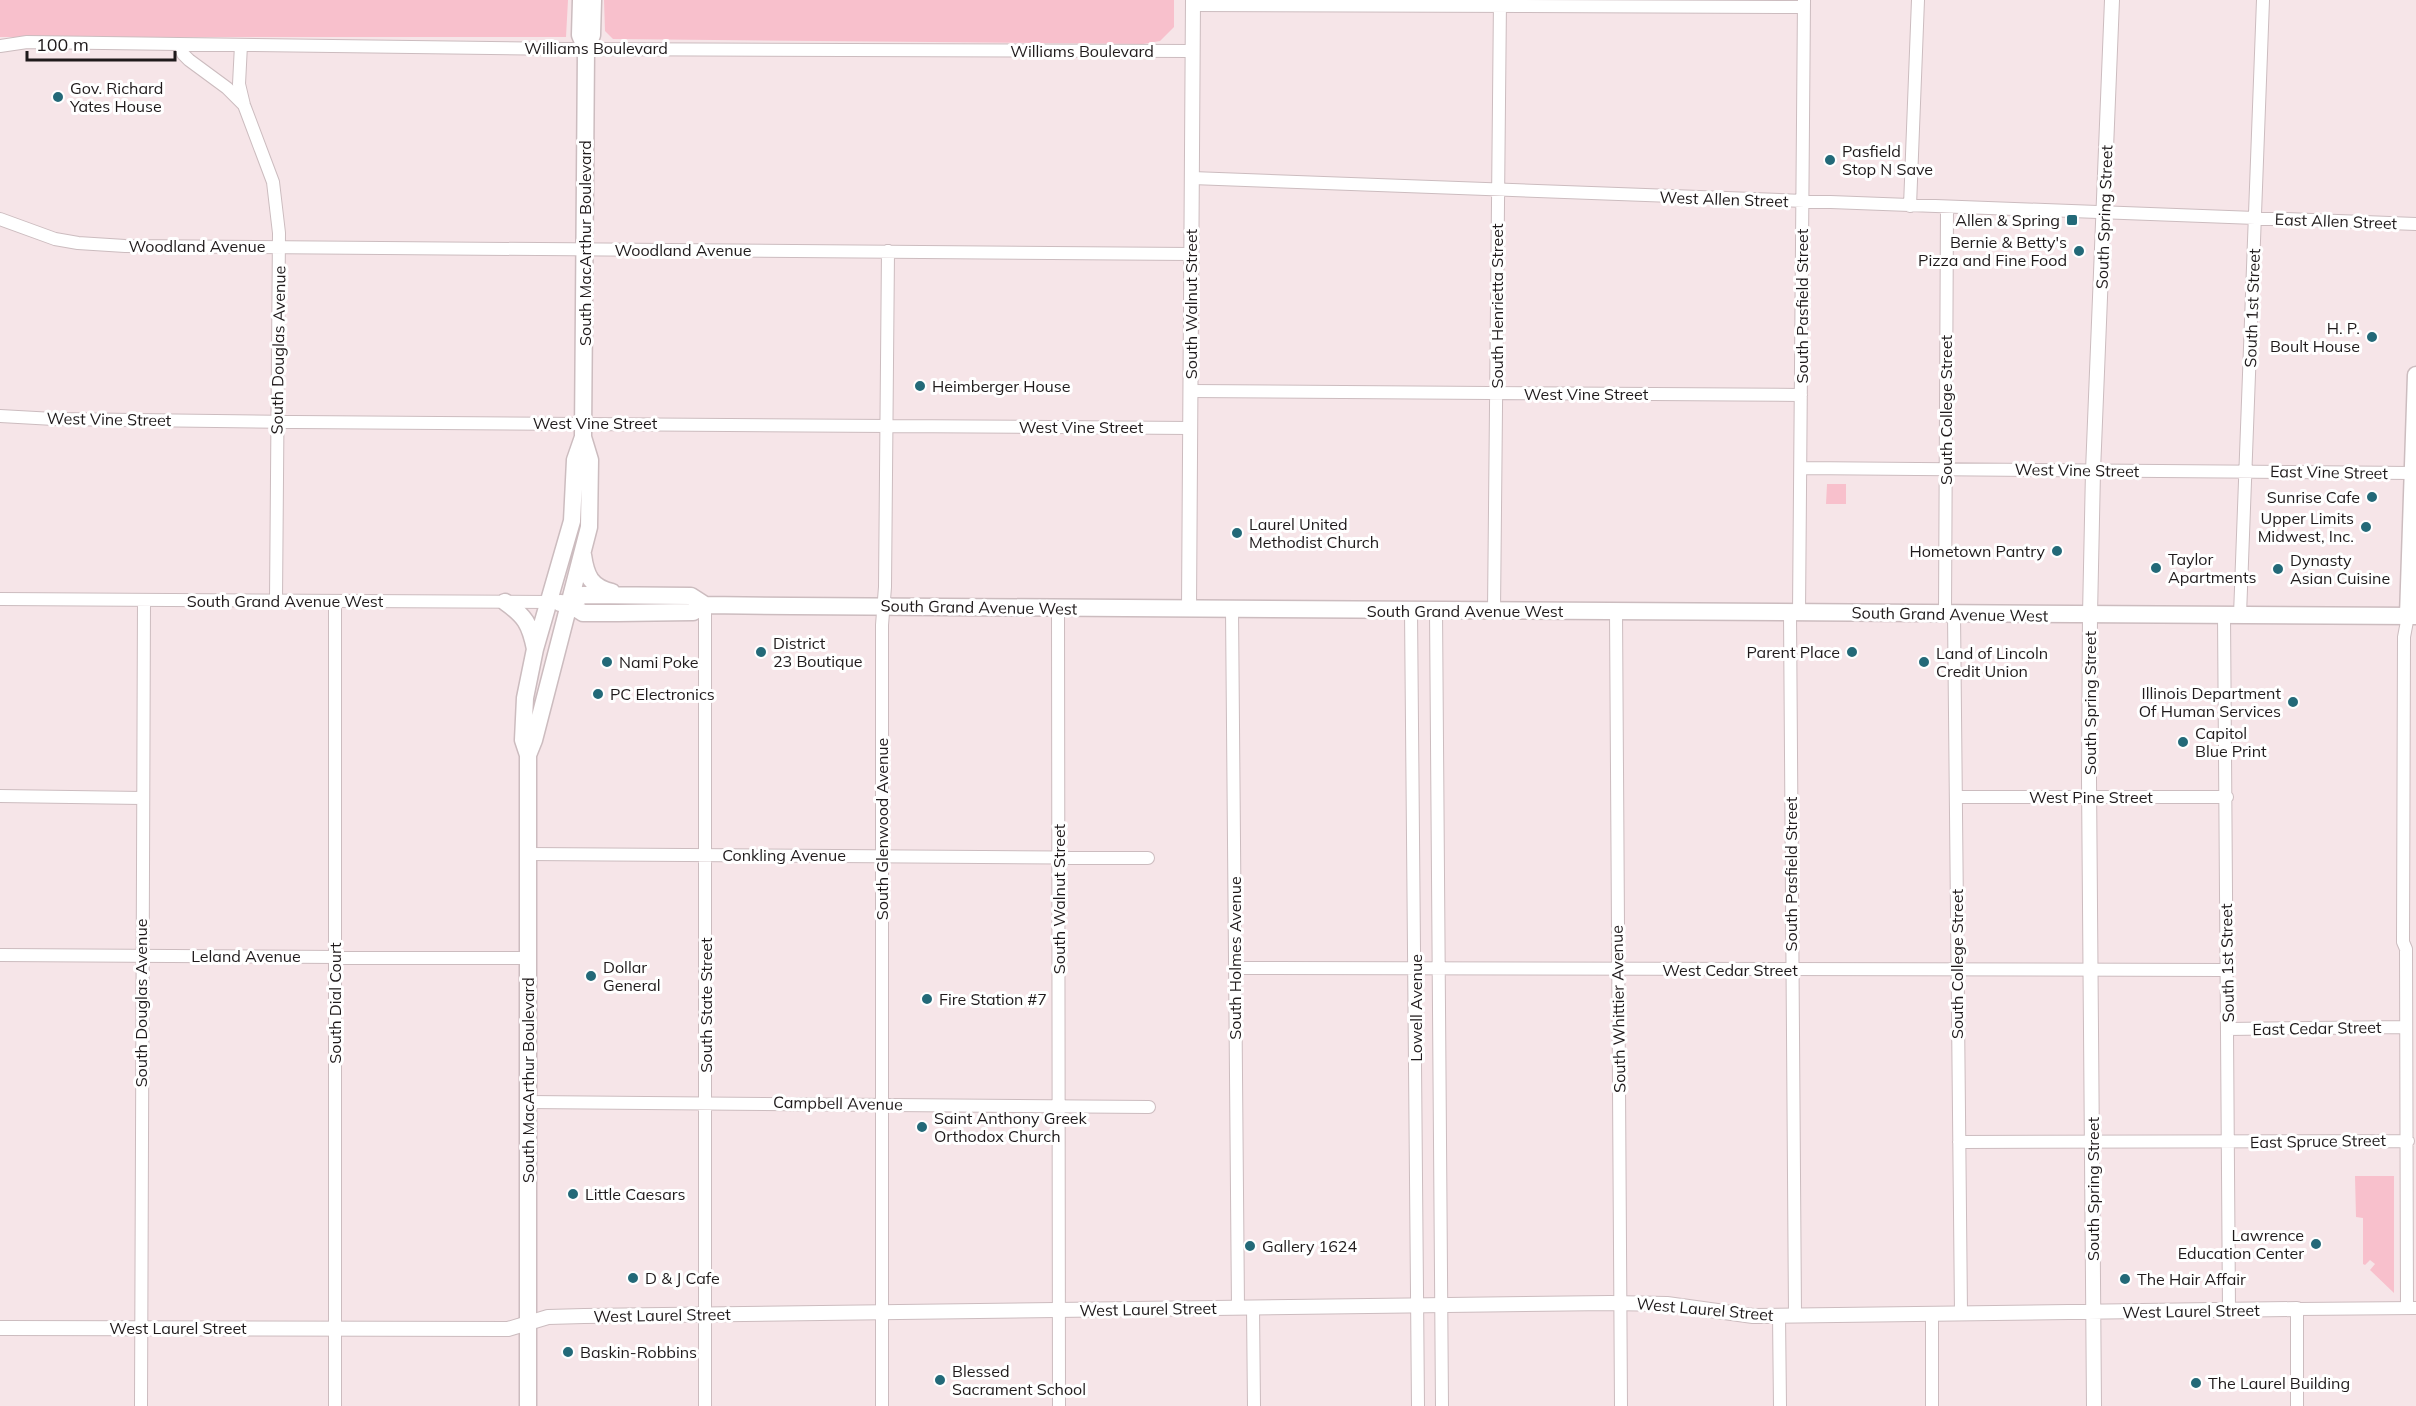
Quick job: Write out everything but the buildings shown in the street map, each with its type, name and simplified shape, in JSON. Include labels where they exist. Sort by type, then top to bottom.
[{"type":"main road","name":"South MacArthur Boulevard","points":[[581,0],[580,35],[586,49]]},
{"type":"main road","name":"South MacArthur Boulevard","points":[[528,755],[534,740],[589,526],[590,459],[584,430],[586,49],[592,34],[592,0]]},
{"type":"main road","points":[[2412,616],[2416,375]]},
{"type":"main road","name":"South MacArthur Boulevard","points":[[528,1406],[528,755],[523,740],[525,698],[536,648],[572,521],[575,460],[584,430]]},
{"type":"main road","points":[[583,554],[585,571],[591,582],[601,590],[630,596]]},
{"type":"main road","name":"South Grand Avenue West","points":[[569,604],[583,595],[691,596],[705,605]]},
{"type":"main road","points":[[505,602],[518,611],[529,624],[536,648]]},
{"type":"main road","name":"South Grand Avenue West","points":[[550,602],[569,604],[583,613],[616,614],[693,612],[705,605],[2412,616]]},
{"type":"street","points":[[1910,206],[1918,0]]},
{"type":"street","name":"South Spring Street","points":[[2094,1406],[2090,615],[2093,471],[2112,0]]},
{"type":"street","name":"South 1st Street","points":[[2229,1310],[2227,797],[2232,615],[2246,471],[2264,0]]},
{"type":"street","points":[[1193,2],[1804,3]]},
{"type":"street","name":"South Walnut Street","points":[[1189,609],[1193,2]]},
{"type":"street","name":"South Henrietta Street","points":[[1494,611],[1500,3]]},
{"type":"street","name":"South Pasfield Street","points":[[1795,1315],[1792,969],[1794,613],[1801,468],[1804,3]]},
{"type":"street","name":"Williams Boulevard","points":[[0,46],[27,42],[586,49],[1193,51]]},
{"type":"street","name":"South Douglas Avenue","points":[[181,45],[183,54],[189,60],[227,88],[244,105]]},
{"type":"street","name":"South Douglas Avenue","points":[[241,45],[239,84],[244,105],[273,182],[279,247],[276,600]]},
{"type":"street","name":"West Allen Street","points":[[1192,178],[2256,218]]},
{"type":"street","name":"South College Street","points":[[1947,207],[1946,468],[1956,797],[1960,1314]]},
{"type":"street","name":"East Allen Street","points":[[2256,218],[2416,224]]},
{"type":"street","name":"Woodland Avenue","points":[[0,219],[55,239],[125,246],[1191,254]]},
{"type":"street","name":"South Glenwood Avenue","points":[[882,1406],[883,606],[888,251]]},
{"type":"street","name":"West Vine Street","points":[[1190,391],[1801,395]]},
{"type":"street","name":"West Vine Street","points":[[0,416],[584,430],[886,427],[1190,428]]},
{"type":"street","name":"West Vine Street","points":[[1801,468],[2246,471]]},
{"type":"street","name":"East Vine Street","points":[[2246,471],[2413,473]]},
{"type":"street","name":"South Grand Avenue West","points":[[0,599],[550,602]]},
{"type":"street","name":"South Douglas Avenue","points":[[141,1406],[144,600]]},
{"type":"street","name":"South Dial Court","points":[[335,601],[335,1406]]},
{"type":"street","name":"South State Street","points":[[705,605],[705,1406]]},
{"type":"street","name":"South Walnut Street","points":[[1058,608],[1059,1406]]},
{"type":"street","name":"South Holmes Avenue","points":[[1232,609],[1238,1308]]},
{"type":"street","name":"Lowell Avenue","points":[[1411,610],[1418,1406]]},
{"type":"street","name":"Lowell Avenue","points":[[1436,610],[1442,1406]]},
{"type":"street","name":"South Whittier Avenue","points":[[1616,611],[1621,1406]]},
{"type":"street","points":[[2297,1406],[2296,1309],[2412,1308],[2408,1141],[2412,1126],[2406,1027],[2411,959],[2403,942],[2410,791],[2404,632],[2412,616]]},
{"type":"street","points":[[0,796],[142,798]]},
{"type":"street","name":"West Pine Street","points":[[1956,797],[2227,797]]},
{"type":"street","name":"Conkling Avenue","points":[[528,854],[1148,858]]},
{"type":"street","name":"Leland Avenue","points":[[0,955],[528,958]]},
{"type":"street","name":"West Cedar Street","points":[[1235,968],[2226,970]]},
{"type":"street","name":"East Cedar Street","points":[[2227,1029],[2406,1027]]},
{"type":"street","name":"Campbell Avenue","points":[[528,1102],[1149,1107]]},
{"type":"street","name":"East Spruce Street","points":[[1959,1142],[2408,1141]]},
{"type":"street","name":"West Laurel Street","points":[[0,1328],[508,1329],[548,1317],[1441,1305],[1666,1304],[1736,1314],[1779,1316],[2296,1309]]},
{"type":"street","points":[[1253,1307],[1254,1406]]},
{"type":"street","points":[[1932,1314],[1932,1406]]},
{"type":"street","points":[[1779,1316],[1780,1406]]},
{"type":"shaded area","points":[[0,0],[568,0],[566,37],[0,37]]},
{"type":"shaded area","points":[[604,0],[1174,0],[1174,27],[1160,41],[1143,44],[613,39],[605,31]]},
{"type":"shaded area","points":[[1827,484],[1846,484],[1846,504],[1826,504]]},
{"type":"shaded area","points":[[2355,1176],[2394,1176],[2394,1293],[2370,1270],[2375,1264],[2370,1260],[2365,1265],[2363,1264],[2363,1218],[2356,1217]]},
{"type":"place","name":"Gov. Richard Yates House","points":[[58,97]]},
{"type":"place","name":"Pasfield Stop N Save","points":[[1830,160]]},
{"type":"place","name":"Allen & Spring","points":[[2072,220]]},
{"type":"place","name":"Bernie & Betty's Pizza and Fine Food","points":[[2079,251]]},
{"type":"place","name":"H. P. Boult House","points":[[2372,337]]},
{"type":"place","name":"Heimberger House","points":[[920,386]]},
{"type":"place","name":"Sunrise Cafe","points":[[2372,497]]},
{"type":"place","name":"Upper Limits Midwest, Inc.","points":[[2366,527]]},
{"type":"place","name":"Laurel United Methodist Church","points":[[1237,533]]},
{"type":"place","name":"Hometown Pantry","points":[[2057,551]]},
{"type":"place","name":"Taylor Apartments","points":[[2156,568]]},
{"type":"place","name":"Dynasty Asian Cuisine","points":[[2278,569]]},
{"type":"place","name":"District 23 Boutique","points":[[761,652]]},
{"type":"place","name":"Parent Place","points":[[1852,652]]},
{"type":"place","name":"Nami Poke","points":[[607,662]]},
{"type":"place","name":"Land of Lincoln Credit Union","points":[[1924,662]]},
{"type":"place","name":"PC Electronics","points":[[598,694]]},
{"type":"place","name":"Illinois Department Of Human Services","points":[[2293,702]]},
{"type":"place","name":"Capitol Blue Print","points":[[2183,742]]},
{"type":"place","name":"Dollar General","points":[[591,976]]},
{"type":"place","name":"Fire Station #7","points":[[927,999]]},
{"type":"place","name":"Saint Anthony Greek Orthodox Church","points":[[922,1127]]},
{"type":"place","name":"Little Caesars","points":[[573,1194]]},
{"type":"place","name":"Lawrence Education Center","points":[[2316,1244]]},
{"type":"place","name":"Gallery 1624","points":[[1250,1246]]},
{"type":"place","name":"D & J Cafe","points":[[633,1278]]},
{"type":"place","name":"The Hair Affair","points":[[2125,1279]]},
{"type":"place","name":"Baskin-Robbins","points":[[568,1352]]},
{"type":"place","name":"Blessed Sacrament School","points":[[940,1380]]},
{"type":"place","name":"The Laurel Building","points":[[2196,1383]]}]
